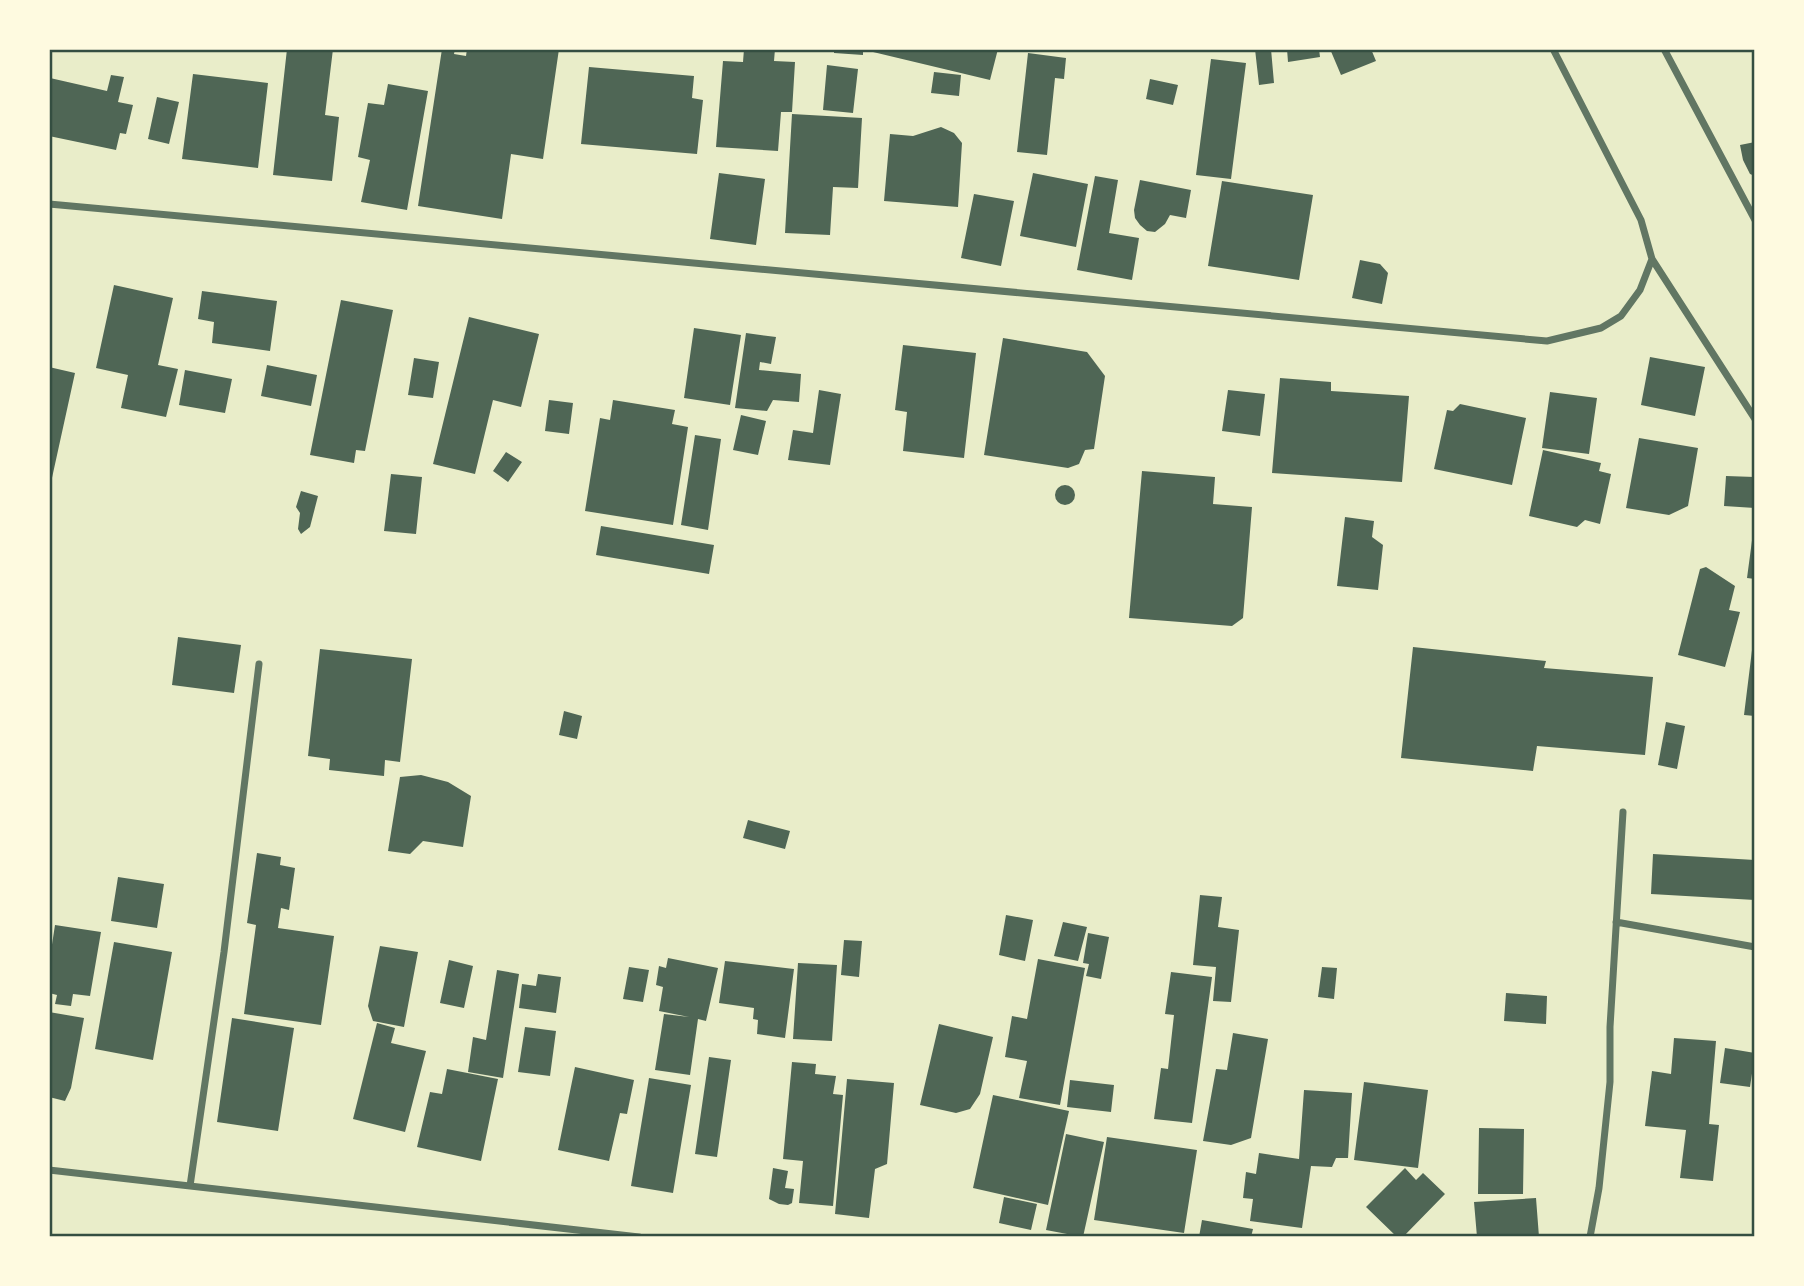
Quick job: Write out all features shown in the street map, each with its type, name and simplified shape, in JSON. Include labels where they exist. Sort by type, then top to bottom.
[{"type":"street","points":[[1553,49],[1641,220],[1652,259],[1755,419]]},
{"type":"street","points":[[1664,49],[1755,220]]},
{"type":"street","points":[[49,204],[1547,341],[1601,328],[1621,316],[1640,290],[1652,259]]},
{"type":"street","points":[[190,1186],[224,952],[259,664]]},
{"type":"street","points":[[1590,1237],[1599,1188],[1610,1082],[1610,1027],[1623,812]]},
{"type":"street","points":[[1616,922],[1755,947]]},
{"type":"street","points":[[49,1170],[639,1237]]},
{"type":"building","points":[[287,49],[333,49],[325,115],[339,117],[332,181],[273,175]]},
{"type":"building","points":[[442,49],[455,49],[454,54],[466,56],[467,49],[559,49],[543,159],[511,154],[502,219],[418,206]]},
{"type":"building","points":[[744,49],[775,49],[774,61],[795,62],[792,112],[781,112],[778,151],[716,147],[723,61],[743,62]]},
{"type":"building","points":[[834,49],[863,49],[863,55],[834,53]]},
{"type":"building","points":[[873,49],[998,49],[990,80],[873,52]]},
{"type":"building","points":[[1255,49],[1271,49],[1274,83],[1259,85]]},
{"type":"building","points":[[1287,49],[1319,49],[1320,57],[1288,62]]},
{"type":"building","points":[[1330,49],[1371,49],[1376,61],[1341,75]]},
{"type":"building","points":[[1028,53],[1066,58],[1064,79],[1055,78],[1047,155],[1017,152]]},
{"type":"building","points":[[1211,59],[1246,63],[1231,179],[1196,175]]},
{"type":"building","points":[[827,65],[858,69],[853,113],[823,110]]},
{"type":"building","points":[[589,67],[694,76],[692,98],[703,100],[697,154],[581,144]]},
{"type":"building","points":[[934,72],[961,75],[959,96],[931,93]]},
{"type":"building","points":[[193,74],[268,83],[258,168],[182,159]]},
{"type":"building","points":[[111,75],[124,77],[118,102],[133,105],[126,134],[120,133],[116,150],[49,136],[50,78],[107,91]]},
{"type":"building","points":[[1150,79],[1178,85],[1173,105],[1146,99]]},
{"type":"building","points":[[388,84],[428,91],[407,210],[361,202],[370,160],[358,157],[368,103],[384,105]]},
{"type":"building","points":[[157,97],[179,102],[169,144],[148,139]]},
{"type":"building","points":[[792,114],[862,118],[858,188],[833,187],[830,235],[785,233]]},
{"type":"building","points":[[941,127],[954,133],[962,143],[958,207],[884,201],[890,134],[913,136]]},
{"type":"building","points":[[1755,142],[1755,176],[1750,174],[1743,160],[1740,145]]},
{"type":"building","points":[[719,173],[765,179],[756,245],[710,239]]},
{"type":"building","points":[[1033,173],[1088,184],[1076,247],[1020,236]]},
{"type":"building","points":[[1095,176],[1118,180],[1109,233],[1139,238],[1132,280],[1077,270]]},
{"type":"building","points":[[1140,180],[1191,190],[1186,218],[1170,215],[1165,224],[1155,232],[1147,231],[1135,218]]},
{"type":"building","points":[[1222,181],[1313,195],[1299,280],[1208,266]]},
{"type":"building","points":[[974,194],[1014,201],[1001,266],[961,258]]},
{"type":"building","points":[[1360,260],[1380,264],[1388,273],[1382,304],[1352,298]]},
{"type":"building","points":[[114,285],[173,298],[158,365],[178,369],[166,417],[121,408],[128,375],[96,368]]},
{"type":"building","points":[[202,291],[277,301],[270,351],[212,343],[214,322],[198,319]]},
{"type":"building","points":[[341,300],[393,310],[365,451],[356,450],[354,463],[310,455]]},
{"type":"building","points":[[469,317],[539,334],[521,407],[493,400],[475,474],[433,464]]},
{"type":"building","points":[[694,328],[741,335],[730,405],[684,398]]},
{"type":"building","points":[[746,333],[776,337],[771,364],[760,362],[759,370],[801,374],[799,402],[773,400],[767,411],[735,408]]},
{"type":"building","points":[[1003,338],[1087,352],[1105,376],[1094,449],[1085,450],[1079,464],[1068,468],[984,455]]},
{"type":"building","points":[[903,345],[976,353],[964,458],[903,451],[907,412],[895,410]]},
{"type":"building","points":[[1650,357],[1705,367],[1695,416],[1641,405]]},
{"type":"building","points":[[414,358],[439,362],[433,398],[408,395]]},
{"type":"building","points":[[267,365],[317,375],[311,406],[261,396]]},
{"type":"building","points":[[49,367],[75,373],[50,487],[49,487]]},
{"type":"building","points":[[185,370],[232,379],[225,413],[179,405]]},
{"type":"building","points":[[1280,378],[1331,382],[1331,391],[1409,396],[1402,482],[1272,473]]},
{"type":"building","points":[[819,390],[841,394],[830,465],[788,460],[793,430],[813,433]]},
{"type":"building","points":[[1228,390],[1265,394],[1260,436],[1222,431]]},
{"type":"building","points":[[1550,392],[1597,398],[1589,454],[1542,448]]},
{"type":"building","points":[[549,400],[573,403],[569,434],[545,431]]},
{"type":"building","points":[[613,400],[675,410],[672,424],[688,427],[673,525],[585,511],[600,418],[610,420]]},
{"type":"building","points":[[1460,404],[1526,418],[1512,485],[1434,469],[1447,410],[1453,411]]},
{"type":"building","points":[[741,415],[766,421],[758,455],[733,450]]},
{"type":"building","points":[[695,435],[721,439],[708,530],[681,525]]},
{"type":"building","points":[[1639,438],[1698,448],[1688,506],[1669,515],[1626,508]]},
{"type":"building","points":[[1543,450],[1601,463],[1599,471],[1611,474],[1600,524],[1585,520],[1577,527],[1529,516]]},
{"type":"building","points":[[506,452],[522,462],[508,482],[493,471]]},
{"type":"building","points":[[1142,471],[1215,477],[1213,504],[1252,507],[1243,618],[1232,626],[1129,618]]},
{"type":"building","points":[[391,474],[422,477],[416,534],[384,531]]},
{"type":"building","points":[[1726,476],[1755,477],[1755,508],[1724,506]]},
{"type":"building","points":[[1061,485],[1069,485],[1075,495],[1069,505],[1061,505],[1055,499],[1055,491]]},
{"type":"building","points":[[301,491],[318,496],[310,527],[301,534],[298,529],[300,513],[296,507]]},
{"type":"building","points":[[1345,517],[1374,521],[1372,537],[1383,545],[1378,590],[1337,586]]},
{"type":"building","points":[[601,526],[714,545],[709,574],[596,555]]},
{"type":"building","points":[[1753,533],[1755,534],[1755,579],[1747,578]]},
{"type":"building","points":[[1706,567],[1735,586],[1729,610],[1740,612],[1725,667],[1678,655],[1700,569]]},
{"type":"building","points":[[178,637],[241,645],[234,693],[172,685]]},
{"type":"building","points":[[1755,642],[1755,716],[1744,715]]},
{"type":"building","points":[[1413,647],[1546,661],[1544,668],[1653,677],[1645,755],[1537,746],[1533,771],[1401,758]]},
{"type":"building","points":[[320,649],[412,659],[400,762],[385,760],[384,776],[329,770],[330,759],[308,756]]},
{"type":"building","points":[[564,711],[582,716],[577,739],[559,735]]},
{"type":"building","points":[[1666,722],[1685,726],[1677,769],[1658,765]]},
{"type":"building","points":[[421,775],[448,782],[471,796],[463,847],[423,841],[410,854],[388,851],[400,777]]},
{"type":"building","points":[[748,820],[790,831],[785,849],[743,838]]},
{"type":"building","points":[[257,853],[281,857],[280,865],[295,868],[289,910],[281,908],[278,928],[334,936],[321,1025],[244,1014],[256,925],[247,923]]},
{"type":"building","points":[[1653,854],[1755,860],[1755,900],[1651,894]]},
{"type":"building","points":[[118,877],[164,884],[157,928],[111,921]]},
{"type":"building","points":[[1200,895],[1222,897],[1218,927],[1239,930],[1231,1002],[1213,1001],[1216,967],[1193,965]]},
{"type":"building","points":[[1006,915],[1033,920],[1025,961],[999,955]]},
{"type":"building","points":[[1063,922],[1087,927],[1078,961],[1054,956]]},
{"type":"building","points":[[55,925],[101,932],[90,996],[73,994],[71,1006],[55,1004],[57,995],[49,993],[49,964]]},
{"type":"building","points":[[1088,933],[1109,937],[1101,979],[1086,976],[1089,964],[1083,963]]},
{"type":"building","points":[[844,940],[862,941],[859,977],[841,975]]},
{"type":"building","points":[[114,942],[172,952],[153,1060],[95,1049]]},
{"type":"building","points":[[380,946],[418,952],[404,1027],[373,1021],[368,1006]]},
{"type":"building","points":[[668,958],[718,968],[706,1021],[698,1019],[690,1075],[655,1070],[664,1014],[689,1017],[659,1011],[663,987],[656,985],[659,966],[666,968]]},
{"type":"building","points":[[1038,959],[1085,968],[1060,1105],[1019,1098],[1027,1061],[1005,1057],[1012,1016],[1027,1019]]},
{"type":"building","points":[[449,960],[473,966],[464,1008],[440,1003]]},
{"type":"building","points":[[725,961],[794,969],[785,1038],[757,1034],[758,1020],[753,1019],[754,1008],[719,1003]]},
{"type":"building","points":[[798,963],[837,965],[832,1041],[793,1039]]},
{"type":"building","points":[[629,967],[649,970],[643,1002],[623,999]]},
{"type":"building","points":[[1322,967],[1337,968],[1334,999],[1318,997]]},
{"type":"building","points":[[497,970],[519,974],[503,1078],[468,1072],[473,1037],[486,1040]]},
{"type":"building","points":[[1171,972],[1212,977],[1192,1123],[1154,1119],[1161,1068],[1168,1069],[1174,1015],[1165,1014]]},
{"type":"building","points":[[538,974],[561,977],[556,1013],[519,1008],[522,984],[536,986]]},
{"type":"building","points":[[1506,993],[1547,996],[1546,1024],[1504,1021]]},
{"type":"building","points":[[49,1012],[84,1018],[71,1088],[65,1101],[49,1097]]},
{"type":"building","points":[[232,1018],[294,1028],[278,1131],[217,1122]]},
{"type":"building","points":[[377,1023],[395,1028],[391,1043],[426,1051],[405,1132],[353,1119]]},
{"type":"building","points":[[939,1024],[993,1037],[980,1094],[970,1109],[956,1113],[920,1105]]},
{"type":"building","points":[[525,1027],[556,1031],[550,1076],[518,1072]]},
{"type":"building","points":[[1233,1033],[1268,1039],[1251,1138],[1231,1145],[1203,1141],[1216,1069],[1227,1070]]},
{"type":"building","points":[[1674,1038],[1716,1041],[1709,1124],[1719,1125],[1713,1181],[1680,1178],[1686,1130],[1645,1126],[1652,1071],[1671,1074]]},
{"type":"building","points":[[1725,1048],[1755,1053],[1750,1087],[1720,1083]]},
{"type":"building","points":[[709,1057],[731,1060],[717,1157],[695,1154]]},
{"type":"building","points":[[792,1062],[816,1064],[815,1074],[836,1076],[833,1094],[843,1095],[833,1206],[799,1203],[803,1161],[783,1159]]},
{"type":"building","points":[[575,1067],[634,1080],[627,1114],[620,1113],[609,1161],[558,1150]]},
{"type":"building","points":[[447,1069],[498,1079],[481,1161],[417,1147],[430,1092],[442,1094]]},
{"type":"building","points":[[649,1078],[691,1085],[673,1193],[631,1186]]},
{"type":"building","points":[[847,1079],[894,1083],[887,1164],[875,1169],[869,1218],[835,1214]]},
{"type":"building","points":[[1070,1080],[1114,1085],[1111,1112],[1067,1107]]},
{"type":"building","points":[[1364,1082],[1428,1090],[1418,1168],[1354,1160]]},
{"type":"building","points":[[1304,1090],[1352,1093],[1348,1158],[1336,1158],[1332,1167],[1311,1166],[1302,1228],[1250,1221],[1253,1199],[1243,1198],[1246,1172],[1256,1174],[1259,1153],[1299,1159]]},
{"type":"building","points":[[993,1095],[1069,1111],[1048,1205],[973,1188]]},
{"type":"building","points":[[1479,1128],[1524,1129],[1523,1194],[1478,1194]]},
{"type":"building","points":[[1066,1134],[1104,1142],[1083,1237],[1046,1230]]},
{"type":"building","points":[[1107,1137],[1197,1150],[1184,1233],[1094,1220]]},
{"type":"building","points":[[773,1168],[788,1171],[785,1188],[794,1189],[792,1203],[788,1205],[769,1199]]},
{"type":"building","points":[[1405,1168],[1416,1180],[1423,1173],[1445,1194],[1403,1237],[1397,1237],[1366,1207]]},
{"type":"building","points":[[1004,1197],[1037,1204],[1031,1230],[999,1223]]},
{"type":"building","points":[[1536,1198],[1539,1237],[1477,1237],[1474,1202]]},
{"type":"building","points":[[1202,1220],[1253,1229],[1251,1237],[1199,1237]]}]
